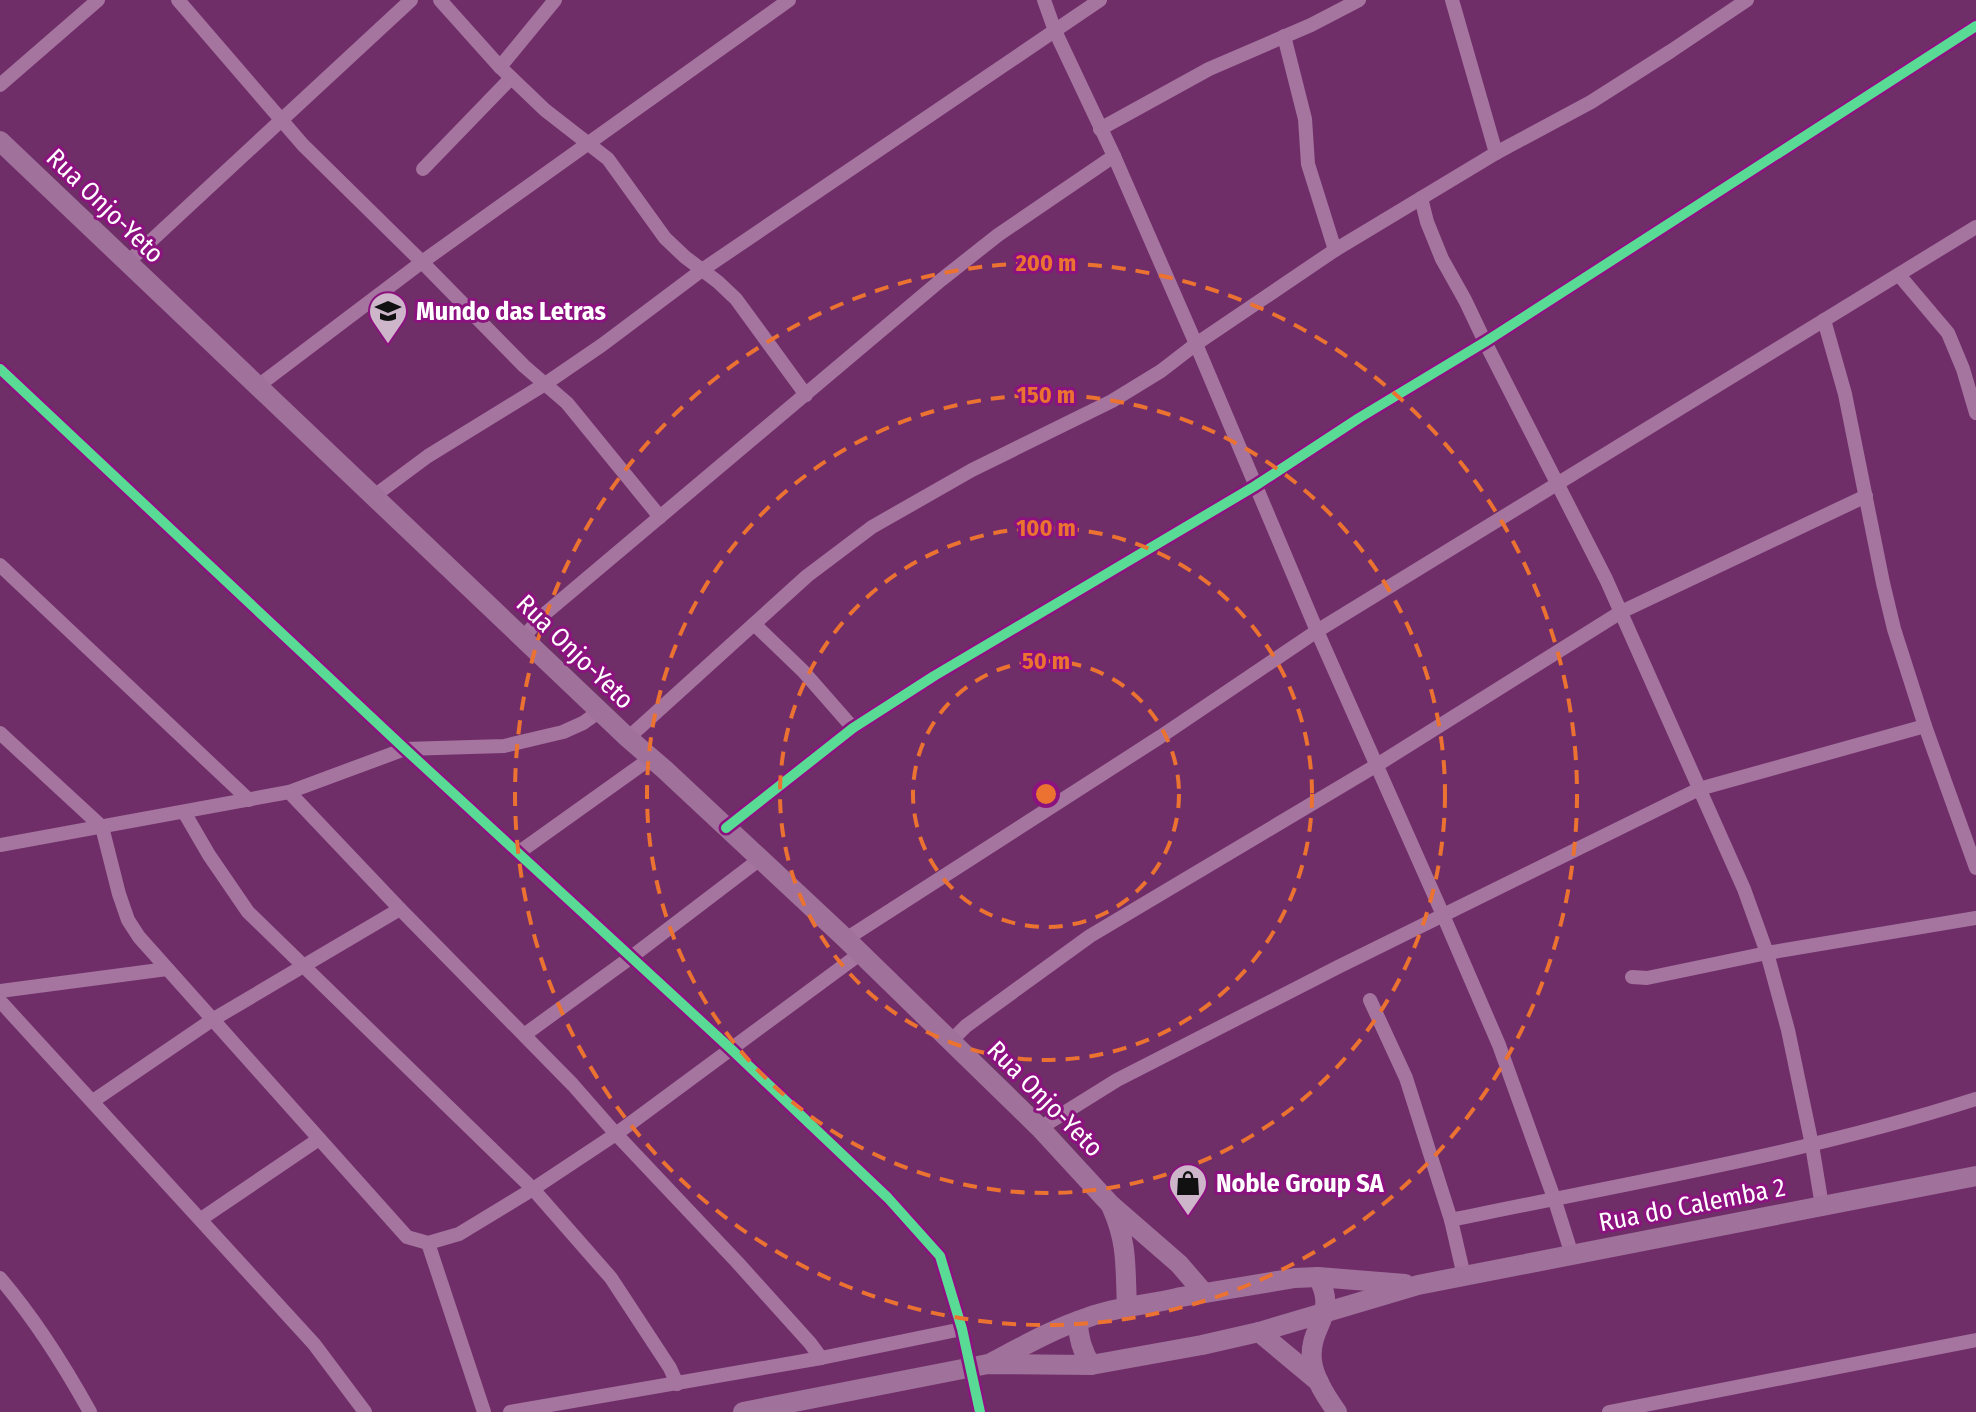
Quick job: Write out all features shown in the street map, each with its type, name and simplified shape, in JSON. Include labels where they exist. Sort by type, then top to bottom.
[{"type":"main road","name":"Rua Onjo-Yeto","points":[[0,141],[628,738],[853,946],[1040,1128],[1110,1204],[1162,1248],[1204,1293]]},
{"type":"main road","name":"Rua do Calemba 2","points":[[979,1366],[1091,1365],[1259,1332],[1418,1285],[1976,1176]]},
{"type":"main road","points":[[1110,1204],[1125,1248],[1127,1307]]},
{"type":"main road","points":[[1318,1277],[1325,1294],[1326,1311],[1317,1329],[1312,1358],[1319,1382],[1337,1412]]},
{"type":"main road","name":"Rua do Calemba 2","points":[[745,1412],[834,1403],[979,1366],[1078,1321],[1127,1307],[1295,1278],[1418,1285]]},
{"type":"main road","points":[[1078,1321],[1080,1342],[1091,1365]]},
{"type":"main road","points":[[1259,1332],[1319,1382]]},
{"type":"street","points":[[0,85],[98,0]]},
{"type":"street","points":[[178,0],[303,145],[524,366],[567,403],[660,517]]},
{"type":"street","points":[[127,263],[411,0]]},
{"type":"street","points":[[440,0],[505,73],[545,110],[608,159],[665,238],[736,299],[806,395]]},
{"type":"street","points":[[423,169],[505,73],[555,0]]},
{"type":"street","points":[[258,386],[422,262],[789,0]]},
{"type":"street","points":[[1044,0],[1499,1045],[1572,1255]]},
{"type":"street","points":[[374,496],[428,456],[545,384],[702,270],[1100,0]]},
{"type":"street","points":[[1100,129],[1209,69],[1359,0]]},
{"type":"street","points":[[1452,0],[1496,153]]},
{"type":"street","points":[[628,738],[807,576],[872,527],[972,470],[1112,401],[1161,371],[1335,250],[1496,153],[1591,102],[1747,0]]},
{"type":"street","points":[[726,828],[853,728],[934,676],[1255,486],[1976,26]]},
{"type":"street","points":[[1284,36],[1305,119],[1308,164],[1335,250]]},
{"type":"street","points":[[523,638],[541,617],[941,280],[998,235],[1114,156]]},
{"type":"street","points":[[1421,198],[1442,259],[1606,579],[1744,889],[1767,953],[1788,1030],[1822,1206]]},
{"type":"street","points":[[0,733],[102,827],[119,894],[128,920],[139,937],[407,1237],[428,1243],[459,1234],[616,1134],[731,1049],[853,946],[1317,631],[1976,227]]},
{"type":"street","points":[[1899,275],[1948,333],[1976,413]]},
{"type":"street","points":[[1824,320],[1845,394],[1894,629],[1976,868]]},
{"type":"street","points":[[0,369],[888,1198],[940,1256],[962,1329],[979,1366],[980,1412]]},
{"type":"street","points":[[951,1041],[966,1026],[1090,936],[1377,765],[1621,612],[1866,496]]},
{"type":"street","points":[[0,565],[249,800]]},
{"type":"street","points":[[754,624],[803,671],[853,728]]},
{"type":"street","points":[[0,845],[289,792],[405,749],[504,746],[563,732],[600,711]]},
{"type":"street","points":[[1040,1128],[1117,1080],[1699,789],[1925,726]]},
{"type":"street","points":[[518,853],[651,758]]},
{"type":"street","points":[[289,792],[573,1085],[821,1358]]},
{"type":"street","points":[[184,812],[248,912],[533,1189],[611,1278],[670,1368],[677,1384]]},
{"type":"street","points":[[524,1035],[760,859]]},
{"type":"street","points":[[93,1101],[212,1020],[400,909]]},
{"type":"street","points":[[1632,977],[1647,978],[1767,953],[1976,918]]},
{"type":"street","points":[[0,991],[167,969]]},
{"type":"street","points":[[1370,1000],[1406,1078],[1451,1220],[1464,1276]]},
{"type":"street","points":[[0,1001],[314,1344],[365,1412]]},
{"type":"street","points":[[1451,1220],[1812,1145],[1976,1099]]},
{"type":"street","points":[[201,1219],[319,1139]]},
{"type":"street","points":[[428,1243],[484,1412]]},
{"type":"street","points":[[0,1278],[58,1356],[90,1412]]},
{"type":"street","points":[[510,1412],[821,1358],[962,1329]]},
{"type":"street","points":[[1609,1412],[1976,1340]]},
{"type":"cycle path","points":[[726,828],[853,728],[934,676],[1255,486],[1976,26]]},
{"type":"cycle path","points":[[0,369],[888,1198],[940,1256],[962,1329],[980,1412]]},
{"type":"place","name":"Mundo das Letras","points":[[388,345]]},
{"type":"place","name":"Noble Group SA","points":[[1188,1217]]}]
